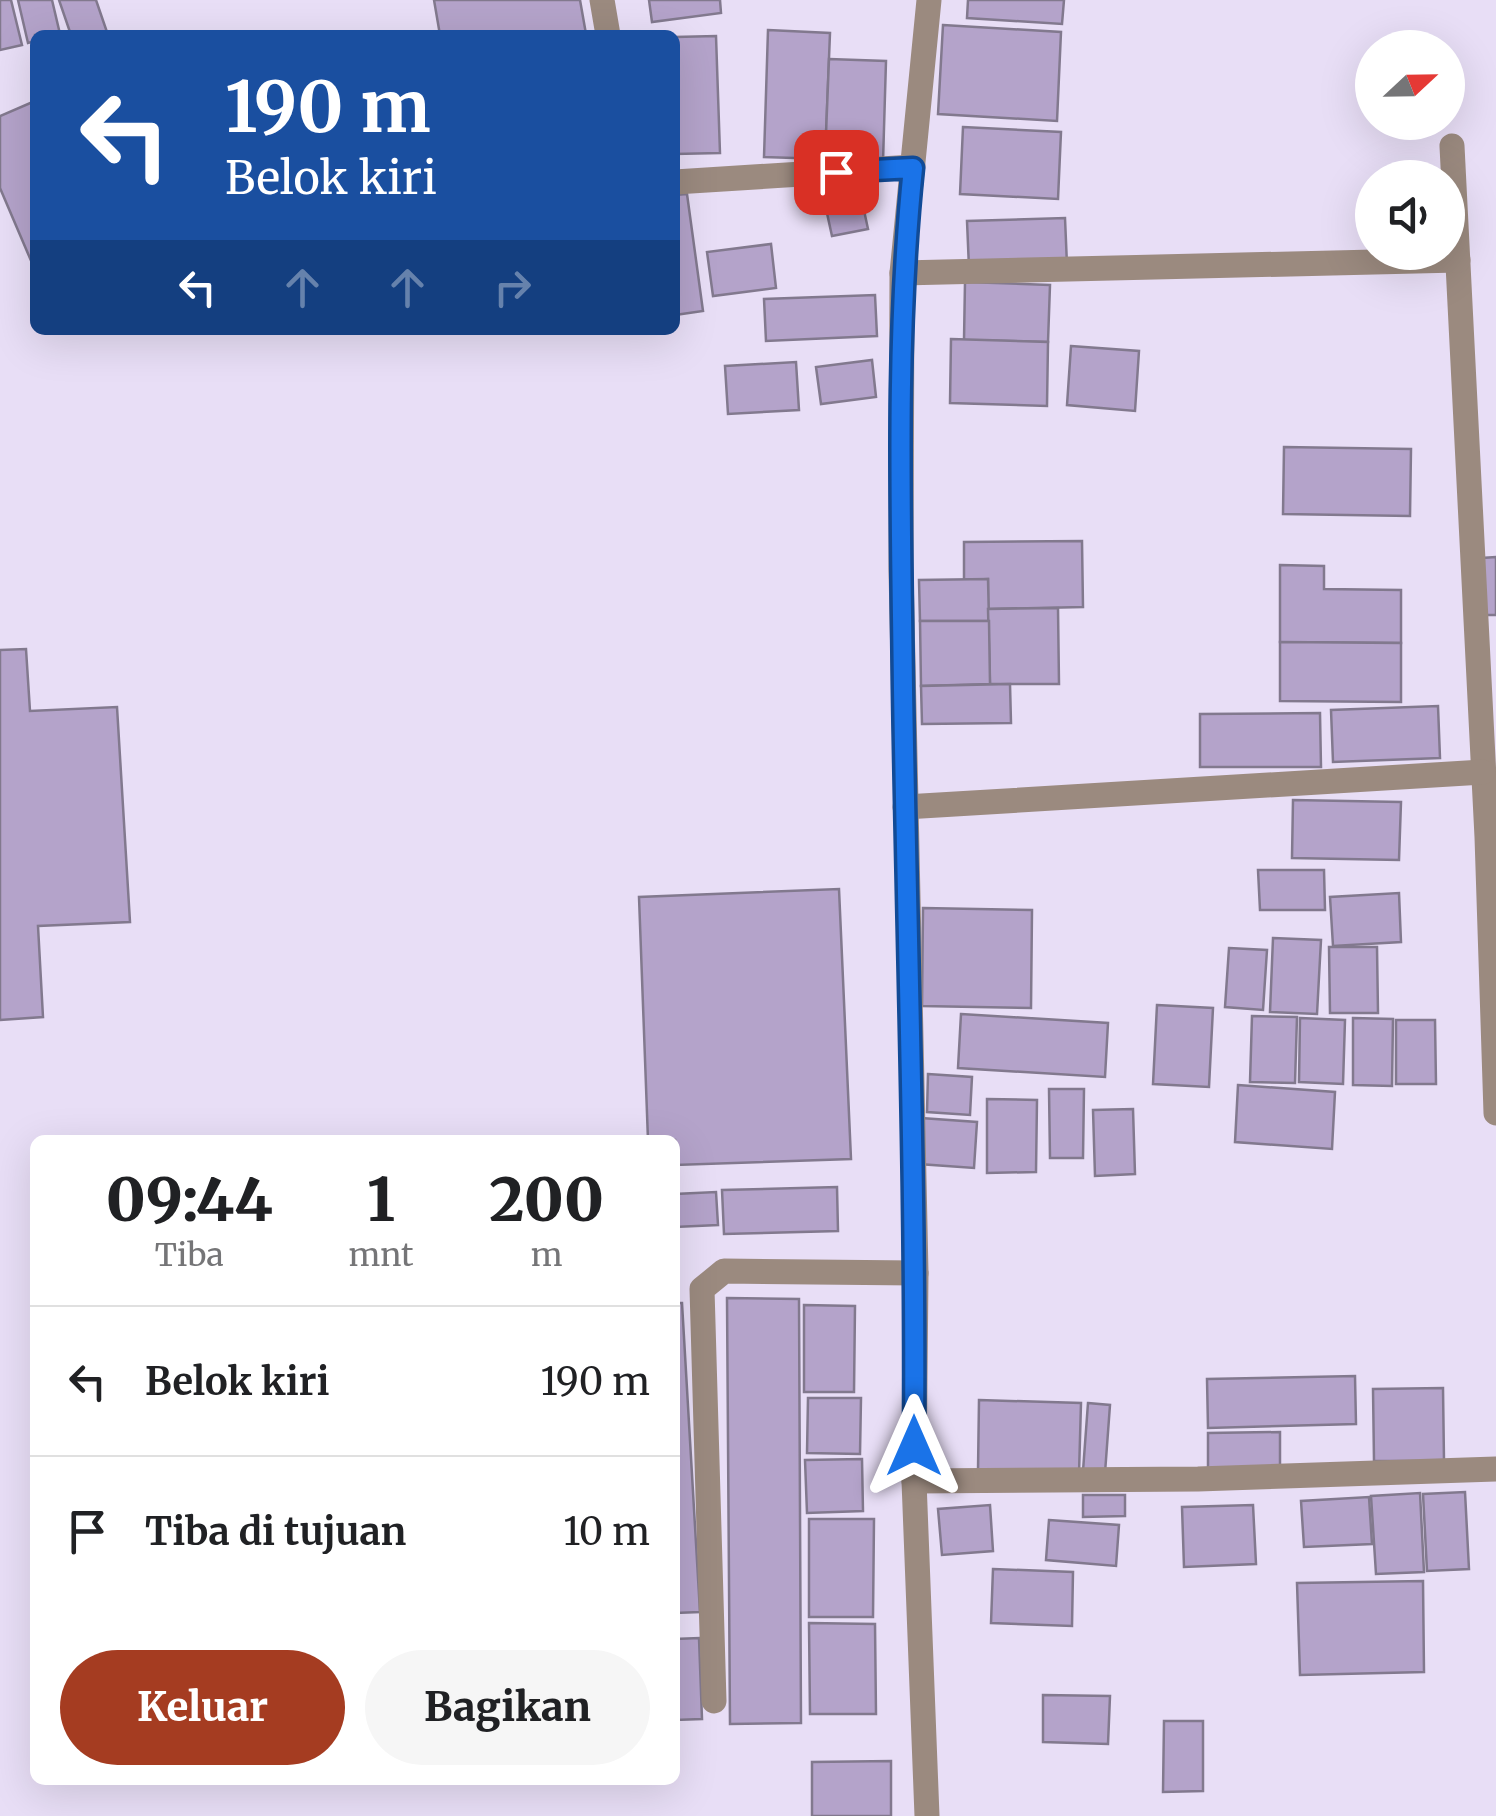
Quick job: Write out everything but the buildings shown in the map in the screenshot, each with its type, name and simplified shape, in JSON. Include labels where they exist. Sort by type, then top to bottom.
[{"type":"street","points":[[602,0],[607,30]]},
{"type":"street","points":[[927,1816],[914,1481],[916,1273],[905,807],[902,273],[929,0]]},
{"type":"street","points":[[1452,146],[1453,160]]},
{"type":"street","points":[[680,182],[913,168]]},
{"type":"street","points":[[902,273],[1355,262]]},
{"type":"street","points":[[1459,270],[1484,772],[1492,837],[1496,1112]]},
{"type":"street","points":[[905,807],[1484,772]]},
{"type":"street","points":[[714,1701],[702,1289],[724,1271],[916,1273]]},
{"type":"street","points":[[914,1481],[1198,1480],[1496,1468]]},
{"type":"route","points":[[836,172],[913,168],[902,273],[901,570],[916,1273],[914,1446]]}]
